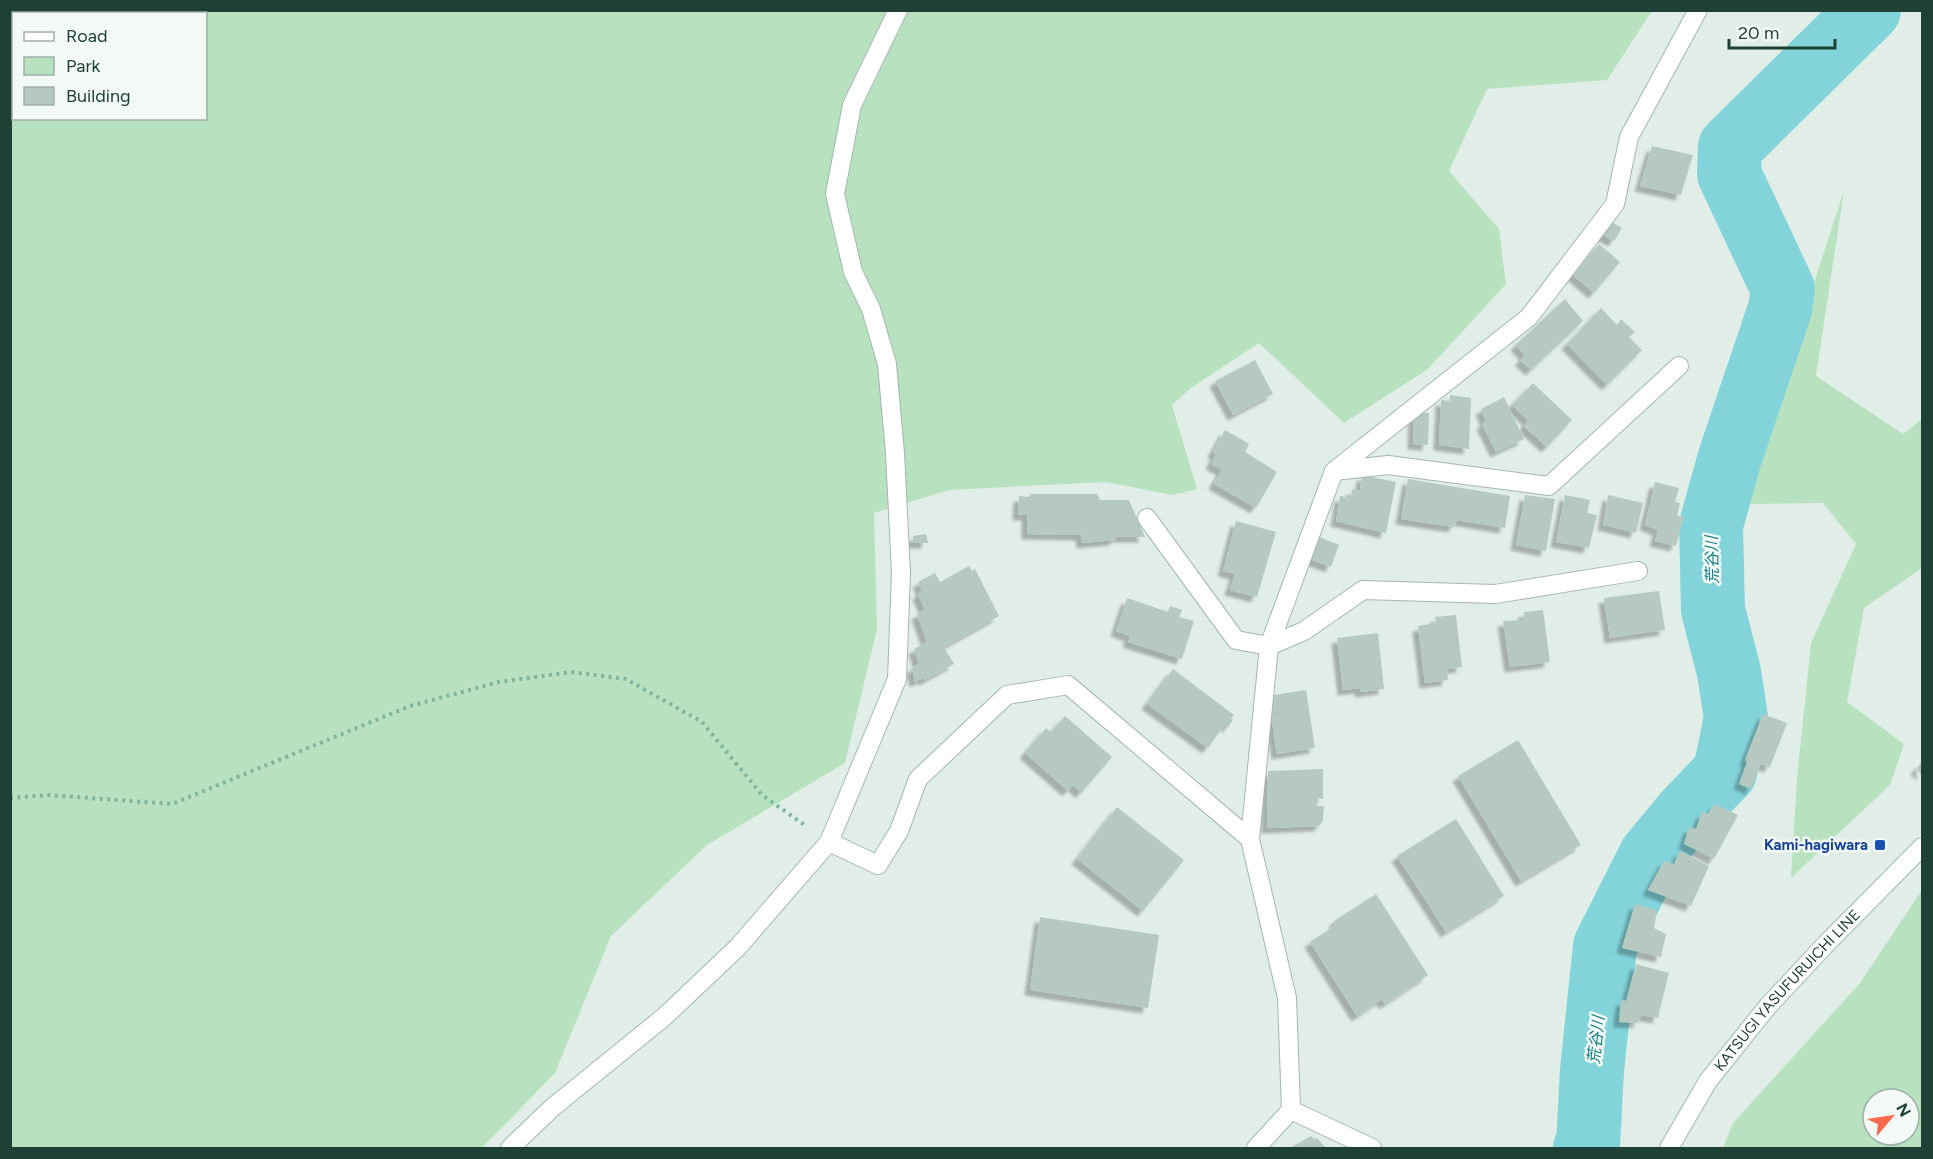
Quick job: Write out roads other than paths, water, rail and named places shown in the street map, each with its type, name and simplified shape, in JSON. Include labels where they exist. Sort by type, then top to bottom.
[{"type":"street","points":[[510,1149],[553,1107],[664,1017],[738,947],[829,842],[897,679],[901,573],[896,453],[887,364],[871,309],[853,272],[835,194],[852,105],[898,10]]},
{"type":"street","points":[[1256,1149],[1291,1110],[1287,998],[1250,839],[1269,646],[1334,471],[1529,317],[1615,204],[1629,137],[1698,10]]},
{"type":"street","points":[[1334,471],[1388,465],[1549,486],[1679,366]]},
{"type":"street","points":[[1147,518],[1236,640],[1269,646],[1304,632],[1363,590],[1495,594],[1638,571]]},
{"type":"street","points":[[829,842],[878,865],[899,831],[918,779],[1007,695],[1068,685],[1250,839]]},
{"type":"street","name":"KATSUGI YASUFURUICHI LINE","points":[[1669,1149],[1708,1081],[1768,1006],[1923,847]]},
{"type":"street","points":[[1291,1110],[1372,1149]]},
{"type":"waterway","name":"荒谷川","points":[[1585,1148],[1588,1145],[1592,1070],[1605,946],[1651,855],[1684,815],[1725,772],[1736,718],[1729,672],[1713,610],[1711,525],[1730,457],[1780,309],[1783,289],[1729,174],[1730,147],[1869,10]]},
{"type":"place","name":"Kami-hagiwara","points":[[1880,845]]}]
